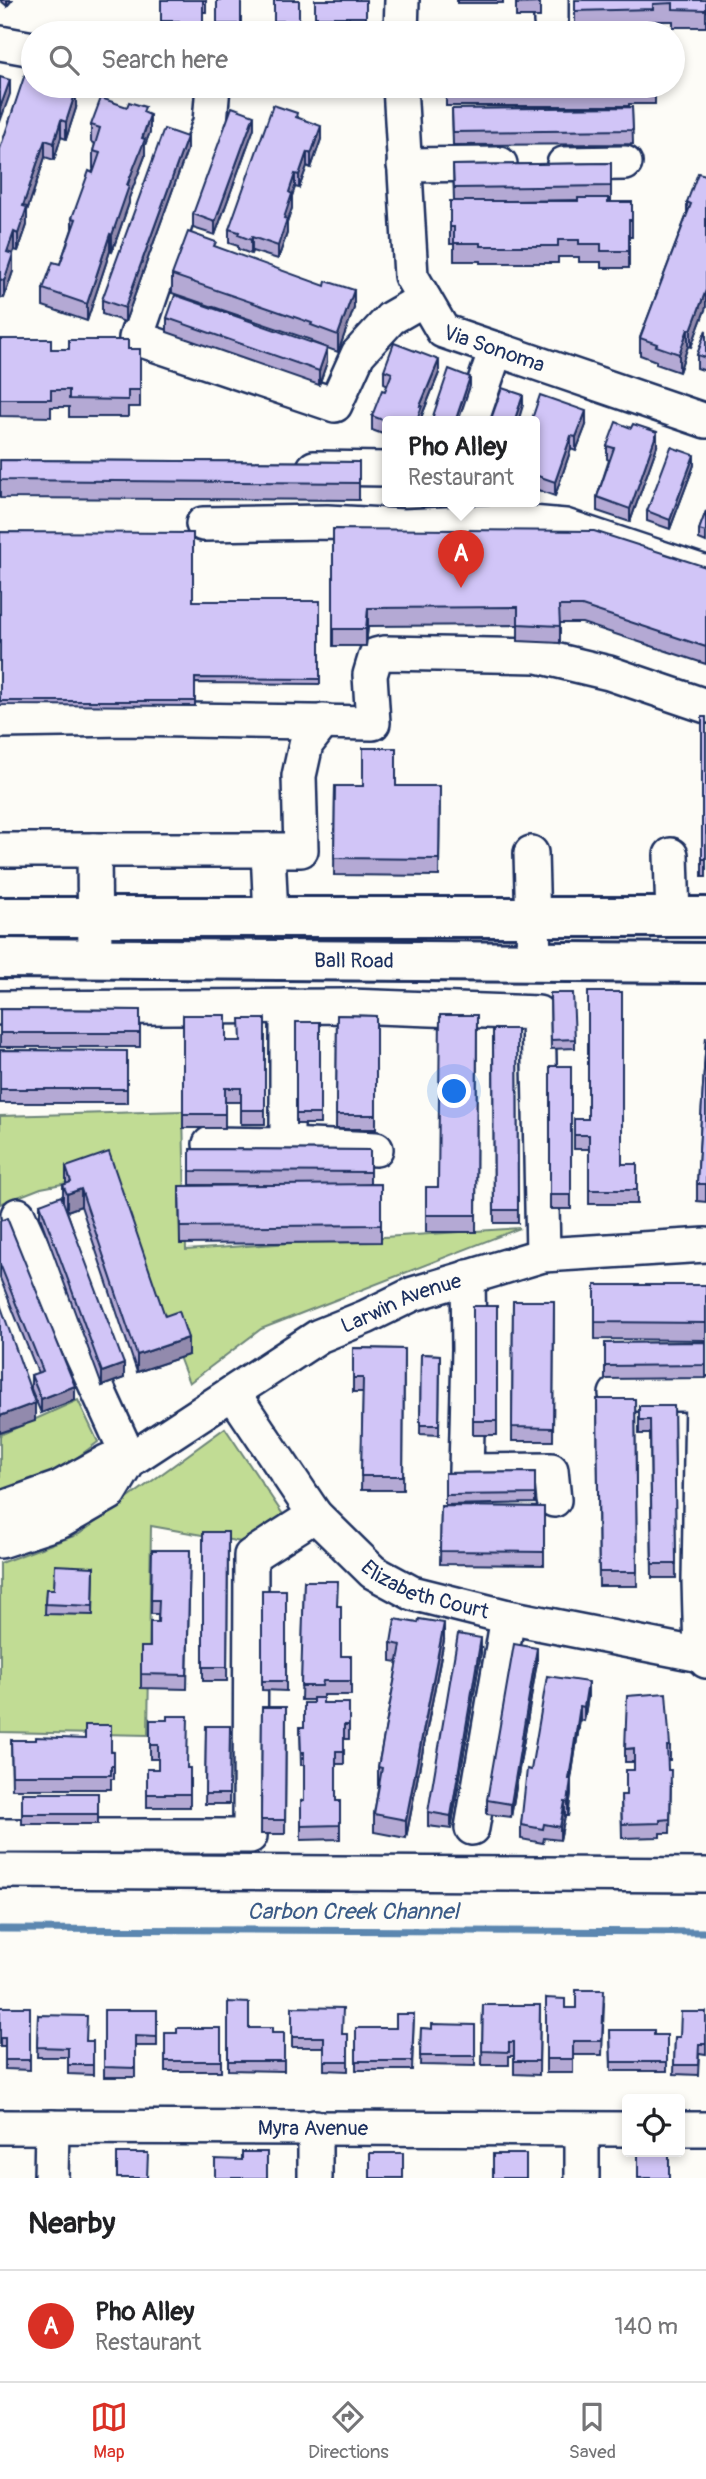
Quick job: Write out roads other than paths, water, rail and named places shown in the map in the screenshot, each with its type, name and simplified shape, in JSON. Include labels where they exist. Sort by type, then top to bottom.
[{"type":"main road","name":"Ball Road","points":[[0,917],[690,917]]},
{"type":"main road","name":"Ball Road","points":[[0,958],[706,963]]},
{"type":"street","points":[[401,21],[402,0]]},
{"type":"street","points":[[0,43],[21,46]]},
{"type":"street","points":[[212,98],[210,121],[136,338],[335,405],[358,354],[391,318],[424,299]]},
{"type":"street","name":"Via Sonoma","points":[[401,98],[411,276],[443,331],[706,421]]},
{"type":"street","points":[[404,165],[625,163]]},
{"type":"street","points":[[473,416],[496,349]]},
{"type":"street","points":[[285,467],[382,469]]},
{"type":"street","points":[[203,524],[327,522],[404,526],[508,521],[565,526],[706,573]]},
{"type":"street","points":[[0,721],[126,719],[373,723],[370,675],[376,655],[384,653],[538,656],[609,673],[706,706]]},
{"type":"street","points":[[0,850],[301,850],[299,776],[306,744],[324,721]]},
{"type":"street","points":[[94,850],[95,958]]},
{"type":"street","points":[[268,850],[271,917]]},
{"type":"street","points":[[531,853],[534,961]]},
{"type":"street","points":[[671,855],[690,917]]},
{"type":"street","points":[[287,1006],[287,1145]]},
{"type":"street","points":[[0,1008],[287,1006],[538,1013],[543,1255]]},
{"type":"street","points":[[210,1144],[376,1149]]},
{"type":"street","points":[[18,1215],[130,1460]]},
{"type":"street","name":"Larwin Avenue","points":[[0,1541],[61,1521],[110,1493],[130,1460],[319,1336],[413,1294],[543,1255],[706,1245]]},
{"type":"street","points":[[468,1277],[466,1471],[551,1470],[554,1500]]},
{"type":"street","name":"Elizabeth Court","points":[[233,1393],[316,1516],[373,1572],[412,1594],[704,1658]]},
{"type":"street","points":[[616,1394],[704,1394],[699,1580],[704,1658]]},
{"type":"street","name":"Larwin Avenue","points":[[0,1509],[59,1488],[107,1461],[130,1460]]},
{"type":"street","points":[[0,1836],[250,1836],[251,1556],[316,1516]]},
{"type":"street","points":[[472,1828],[508,1617]]},
{"type":"street","points":[[0,1871],[706,1875]]},
{"type":"street","name":"Myra Avenue","points":[[0,2127],[622,2129]]},
{"type":"street","points":[[51,2178],[52,2127]]},
{"type":"street","points":[[315,2127],[315,2178]]},
{"type":"street","points":[[685,2129],[706,2129]]},
{"type":"street","points":[[582,2130],[582,2178]]},
{"type":"waterway","name":"Carbon Creek Channel","points":[[0,1929],[706,1932]]},
{"type":"place","name":"Pho Alley","points":[[461,588]]}]
